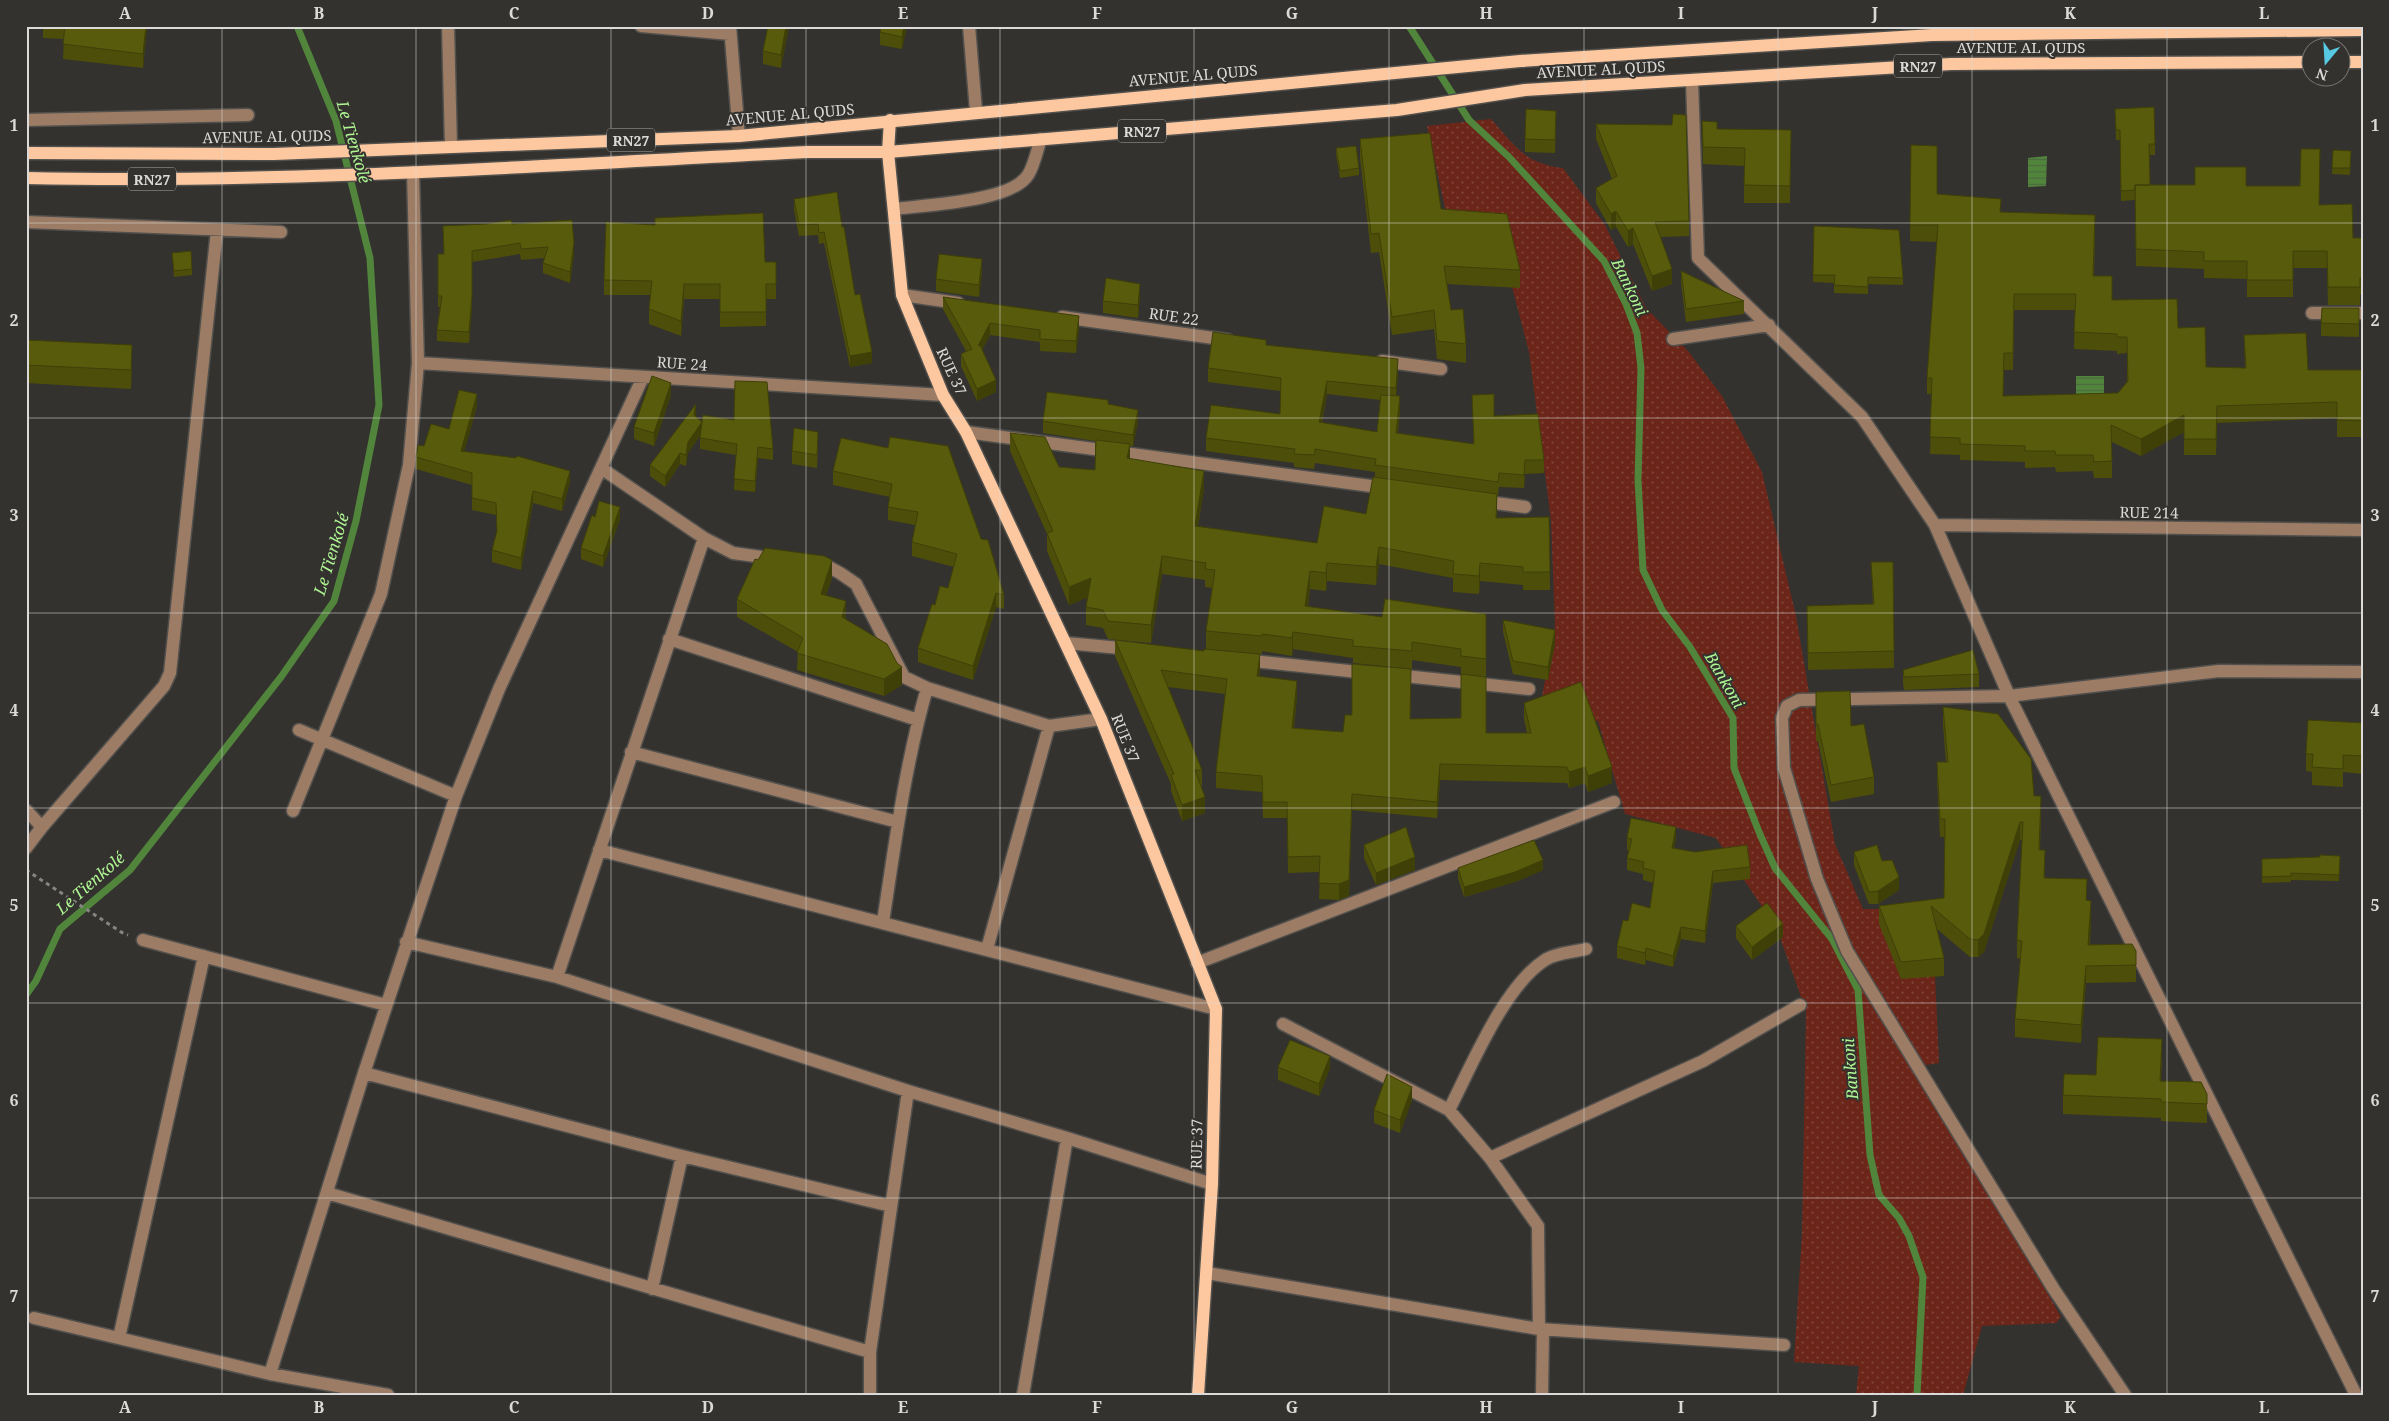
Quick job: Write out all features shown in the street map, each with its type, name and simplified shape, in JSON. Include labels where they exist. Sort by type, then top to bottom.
[{"type":"main road","name":"AVENUE AL QUDS","points":[[26,153],[274,154],[739,136],[976,111],[1520,61],[1932,35],[2363,30]]},
{"type":"main road","name":"AVENUE AL QUDS","points":[[26,178],[96,180],[378,174],[807,152],[888,152],[1396,110],[1525,90],[1951,64],[2302,62]]},
{"type":"main road","name":"RUE 37","points":[[890,120],[888,152],[902,295],[943,395],[966,432],[1101,719],[1216,1009],[1212,1184],[1198,1395]]},
{"type":"street","points":[[448,26],[451,147]]},
{"type":"street","points":[[641,26],[730,30],[739,136]]},
{"type":"street","points":[[969,26],[976,111]]},
{"type":"street","points":[[1692,80],[1698,258],[1862,417],[1935,525],[2008,696],[2356,1395]]},
{"type":"street","name":"AVENUE AL QUDS","points":[[26,120],[248,114]]},
{"type":"street","points":[[894,209],[966,201],[1006,192],[1028,176],[1041,139]]},
{"type":"street","points":[[293,811],[381,594],[409,465],[418,363],[413,172]]},
{"type":"street","points":[[26,222],[281,232]]},
{"type":"street","points":[[26,848],[164,686],[170,672],[217,230]]},
{"type":"street","points":[[902,295],[970,305]]},
{"type":"street","points":[[2312,313],[2363,313]]},
{"type":"street","name":"RUE 22","points":[[1049,315],[1245,342]]},
{"type":"street","points":[[1673,339],[1769,325]]},
{"type":"street","points":[[1372,360],[1441,369]]},
{"type":"street","name":"RUE 24","points":[[418,363],[943,395]]},
{"type":"street","points":[[270,1374],[386,1004],[456,796],[499,689],[643,377]]},
{"type":"street","points":[[966,432],[1397,490]]},
{"type":"street","points":[[601,468],[704,538],[733,553],[789,561]]},
{"type":"street","points":[[1466,499],[1525,507]]},
{"type":"street","name":"RUE 214","points":[[1935,525],[2363,530]]},
{"type":"street","points":[[557,977],[630,752],[704,538]]},
{"type":"street","points":[[808,564],[826,566],[856,584],[904,677],[927,688],[1049,726],[1101,719]]},
{"type":"street","points":[[669,638],[918,720]]},
{"type":"street","points":[[1066,642],[1142,650]]},
{"type":"street","points":[[1227,659],[1529,689]]},
{"type":"street","points":[[2124,1395],[2053,1288],[1847,951],[1817,879],[1784,768],[1782,718],[1787,706],[1799,700],[2008,696],[2219,671],[2363,672]]},
{"type":"street","points":[[883,922],[898,822],[918,720],[927,688]]},
{"type":"street","points":[[987,949],[1049,726]]},
{"type":"street","points":[[299,730],[456,796]]},
{"type":"street","points":[[630,752],[898,822]]},
{"type":"street","points":[[1197,962],[1614,802]]},
{"type":"street","points":[[26,810],[42,827]]},
{"type":"street","points":[[599,850],[1216,1009]]},
{"type":"street","points":[[143,940],[386,1004]]},
{"type":"street","points":[[406,942],[557,977],[908,1091],[1067,1138],[1212,1184]]},
{"type":"street","points":[[1449,1110],[1492,1026],[1520,983],[1546,959],[1586,949]]},
{"type":"street","points":[[119,1338],[204,956]]},
{"type":"street","points":[[1490,1158],[1703,1061],[1800,1005]]},
{"type":"street","points":[[1283,1024],[1449,1110],[1490,1158],[1538,1226],[1542,1395]]},
{"type":"street","points":[[364,1073],[682,1156],[891,1206]]},
{"type":"street","points":[[870,1395],[870,1352],[908,1091]]},
{"type":"street","points":[[1023,1395],[1067,1138]]},
{"type":"street","points":[[652,1289],[682,1156]]},
{"type":"street","points":[[327,1193],[870,1352]]},
{"type":"street","points":[[1207,1273],[1541,1330],[1784,1345]]},
{"type":"street","points":[[34,1318],[270,1374],[388,1395]]},
{"type":"path","points":[[26,870],[121,932]]},
{"type":"shaded area","points":[[1491,119],[1514,145],[1530,158],[1550,166],[1563,168],[1605,225],[1646,308],[1688,351],[1722,396],[1762,472],[1796,616],[1835,844],[1863,909],[1932,909],[1939,1063],[1919,1066],[2061,1317],[2056,1323],[1982,1326],[1963,1395],[1856,1395],[1859,1366],[1794,1362],[1802,1234],[1806,1011],[1777,929],[1716,838],[1625,814],[1598,721],[1543,721],[1540,707],[1555,626],[1551,520],[1529,352],[1501,244],[1449,226],[1427,126]]},
{"type":"shaded area","points":[[2047,156],[2046,186],[2028,187],[2028,158]]},
{"type":"shaded area","points":[[2076,376],[2104,376],[2104,394],[2076,394]]},
{"type":"building","points":[[65,26],[146,26],[143,54],[63,44]]},
{"type":"building","points":[[768,26],[786,26],[781,55],[763,51]]},
{"type":"building","points":[[881,26],[904,26],[902,37],[880,32]]},
{"type":"building","points":[[2154,107],[2155,144],[2149,144],[2150,185],[2135,185],[2135,190],[2121,191],[2120,130],[2116,130],[2115,109]]},
{"type":"building","points":[[1526,109],[1556,111],[1555,140],[1525,139]]},
{"type":"building","points":[[1673,114],[1686,115],[1689,221],[1655,222],[1672,269],[1652,276],[1633,228],[1628,231],[1616,211],[1611,214],[1596,188],[1617,176],[1596,124],[1672,125]]},
{"type":"building","points":[[1702,121],[1717,122],[1717,129],[1791,130],[1790,186],[1744,185],[1745,148],[1703,147]]},
{"type":"building","points":[[1430,133],[1441,209],[1507,214],[1520,270],[1444,266],[1451,310],[1463,309],[1466,344],[1437,341],[1434,310],[1392,317],[1379,233],[1371,234],[1360,139]]},
{"type":"building","points":[[1911,145],[1937,146],[1937,194],[2001,199],[2000,212],[2095,215],[2093,276],[2112,276],[2112,300],[2177,299],[2178,328],[2205,327],[2206,367],[2246,368],[2244,335],[2306,333],[2308,370],[2363,370],[2363,421],[2337,420],[2337,402],[2217,406],[2216,439],[2184,439],[2184,415],[2141,439],[2111,425],[2112,461],[2094,462],[2093,455],[2056,455],[2055,451],[2025,451],[2025,446],[1960,444],[1960,438],[1930,437],[1932,378],[1927,378],[1938,225],[1910,225]],"holes":[[[2014,294],[2076,294],[2074,332],[2117,334],[2117,337],[2127,337],[2128,381],[2118,393],[2003,396],[2004,353],[2013,353]]]},
{"type":"building","points":[[1356,146],[1359,168],[1340,171],[1336,148]]},
{"type":"building","points":[[2301,149],[2320,149],[2319,205],[2352,204],[2353,238],[2363,238],[2363,278],[2360,278],[2360,287],[2328,287],[2327,251],[2293,251],[2293,280],[2247,280],[2247,261],[2204,261],[2204,252],[2136,249],[2135,185],[2195,185],[2195,167],[2246,167],[2246,186],[2300,186]]},
{"type":"building","points":[[2333,150],[2351,151],[2350,168],[2332,168]]},
{"type":"building","points":[[837,192],[855,295],[860,294],[872,352],[850,356],[824,232],[819,233],[818,224],[799,225],[794,199]]},
{"type":"building","points":[[763,213],[765,262],[776,262],[776,284],[766,284],[766,312],[720,312],[720,284],[684,284],[681,321],[649,309],[652,281],[604,280],[606,222],[655,225],[655,218]]},
{"type":"building","points":[[511,220],[512,224],[572,220],[574,243],[570,272],[543,263],[548,247],[521,249],[520,243],[472,251],[472,296],[469,332],[437,330],[442,296],[438,296],[438,254],[444,254],[443,226],[486,224]]},
{"type":"building","points":[[1814,226],[1899,230],[1903,278],[1868,277],[1868,287],[1834,285],[1835,275],[1813,275]]},
{"type":"building","points":[[191,251],[192,269],[174,271],[172,253]]},
{"type":"building","points":[[939,254],[982,259],[979,285],[936,279]]},
{"type":"building","points":[[1681,271],[1744,301],[1686,309]]},
{"type":"building","points":[[1106,278],[1140,284],[1138,305],[1103,301]]},
{"type":"building","points":[[943,297],[1079,316],[1076,341],[1040,339],[1040,330],[990,323],[978,346],[980,345],[996,380],[977,389],[961,354],[972,349]]},
{"type":"building","points":[[2322,308],[2359,308],[2359,324],[2321,323]]},
{"type":"building","points":[[1213,332],[1266,340],[1266,345],[1398,359],[1396,388],[1327,381],[1319,422],[1377,432],[1381,395],[1400,396],[1396,433],[1474,444],[1472,395],[1494,394],[1494,416],[1538,414],[1544,460],[1525,460],[1524,475],[1499,473],[1498,482],[1375,465],[1376,459],[1315,449],[1314,455],[1294,454],[1295,449],[1206,438],[1211,405],[1280,414],[1281,378],[1208,368]]},
{"type":"building","points":[[26,340],[132,345],[131,370],[26,365]]},
{"type":"building","points":[[652,376],[671,383],[654,433],[634,427]]},
{"type":"building","points":[[735,381],[767,382],[773,449],[758,447],[755,481],[734,479],[737,444],[700,438],[703,415],[734,420]]},
{"type":"building","points":[[459,390],[477,394],[461,451],[516,458],[517,456],[570,471],[562,499],[533,491],[521,558],[492,550],[497,531],[496,503],[472,498],[472,473],[416,457],[418,445],[424,446],[431,424],[449,429]]},
{"type":"building","points":[[1047,392],[1108,400],[1108,404],[1138,410],[1133,435],[1043,421]]},
{"type":"building","points":[[696,404],[694,415],[702,422],[688,442],[686,455],[680,453],[665,476],[650,465]]},
{"type":"building","points":[[794,428],[818,432],[817,455],[792,451]]},
{"type":"building","points":[[1010,433],[1045,437],[1059,467],[1095,470],[1096,440],[1130,444],[1127,458],[1204,471],[1195,526],[1317,543],[1324,506],[1366,514],[1373,477],[1497,494],[1496,518],[1549,517],[1550,572],[1523,572],[1523,567],[1480,563],[1479,576],[1453,574],[1454,561],[1379,547],[1376,567],[1327,563],[1326,573],[1310,571],[1305,606],[1382,617],[1385,599],[1486,614],[1486,659],[1461,656],[1461,649],[1412,642],[1412,651],[1353,646],[1353,640],[1293,632],[1292,638],[1262,634],[1262,636],[1206,631],[1215,570],[1205,569],[1206,563],[1162,556],[1151,625],[1108,621],[1103,610],[1086,607],[1091,578],[1069,587],[1047,533],[1053,531]]},
{"type":"building","points":[[890,437],[948,446],[981,539],[988,540],[1004,595],[996,593],[973,666],[918,648],[932,604],[935,605],[940,586],[948,588],[957,554],[912,542],[918,512],[888,507],[892,484],[833,471],[841,438],[888,448]]},
{"type":"building","points":[[599,501],[620,507],[603,556],[581,548],[592,515],[595,517]]},
{"type":"building","points":[[765,548],[824,556],[832,560],[821,594],[846,601],[842,617],[887,644],[897,663],[902,667],[884,679],[797,653],[803,638],[737,599],[755,559],[758,560]]},
{"type":"building","points":[[1871,562],[1893,562],[1894,651],[1808,653],[1807,606],[1874,604]]},
{"type":"building","points":[[1503,620],[1555,630],[1548,667],[1513,661]]},
{"type":"building","points":[[1115,640],[1204,651],[1204,649],[1260,654],[1257,676],[1297,681],[1292,728],[1343,732],[1345,715],[1352,715],[1352,664],[1411,669],[1410,719],[1461,718],[1461,674],[1486,677],[1486,733],[1531,733],[1524,703],[1581,682],[1612,767],[1588,776],[1585,767],[1569,772],[1567,767],[1440,764],[1437,802],[1352,794],[1349,880],[1339,884],[1319,883],[1320,856],[1288,857],[1287,802],[1263,802],[1262,776],[1216,772],[1227,679],[1161,670],[1202,770],[1195,770],[1205,797],[1182,805],[1171,775],[1174,774]]},
{"type":"building","points":[[1973,650],[1979,674],[1904,677],[1903,670]]},
{"type":"building","points":[[1850,691],[1851,726],[1864,724],[1874,777],[1831,785],[1818,724],[1816,724],[1816,692]]},
{"type":"building","points":[[1943,707],[1998,714],[2031,759],[2034,796],[2041,796],[2039,850],[2045,850],[2044,878],[2087,879],[2086,900],[2091,901],[2088,945],[2132,944],[2136,951],[2136,965],[2086,966],[2081,1025],[2015,1019],[2022,941],[2017,940],[2023,822],[2020,822],[1984,934],[1978,940],[1970,939],[1931,906],[1944,958],[1901,962],[1879,906],[1944,898],[1945,819],[1940,819],[1937,762],[1948,762]]},
{"type":"building","points":[[2308,720],[2363,723],[2363,756],[2343,755],[2343,769],[2312,767],[2313,754],[2306,754]]},
{"type":"building","points":[[1631,818],[1676,827],[1672,848],[1695,852],[1747,845],[1750,867],[1713,871],[1705,931],[1681,927],[1673,956],[1646,948],[1645,953],[1617,946],[1623,920],[1628,921],[1632,903],[1650,908],[1655,871],[1643,868],[1644,862],[1627,858],[1632,839],[1627,838]]},
{"type":"building","points":[[1406,827],[1415,857],[1376,873],[1364,845]]},
{"type":"building","points":[[1534,840],[1543,860],[1515,872],[1464,887],[1458,868]]},
{"type":"building","points":[[1877,845],[1882,861],[1892,860],[1899,877],[1878,891],[1869,892],[1854,852]]},
{"type":"building","points":[[2320,855],[2340,856],[2339,875],[2291,873],[2291,876],[2262,877],[2262,859],[2320,857]]},
{"type":"building","points":[[1767,903],[1783,924],[1752,947],[1736,926]]},
{"type":"building","points":[[2098,1037],[2162,1039],[2160,1081],[2201,1082],[2207,1094],[2207,1104],[2161,1102],[2161,1099],[2063,1095],[2064,1074],[2096,1075]]},
{"type":"building","points":[[1290,1040],[1330,1056],[1319,1084],[1278,1067]]},
{"type":"building","points":[[1387,1074],[1412,1087],[1400,1120],[1374,1110]]},
{"type":"waterway","name":"Le Tienkolé","points":[[26,995],[36,981],[60,929],[130,870],[281,677],[334,601],[356,521],[379,405],[370,258],[336,121],[297,26]]},
{"type":"waterway","name":"Bankoni","points":[[1409,26],[1469,120],[1509,157],[1604,261],[1626,304],[1637,333],[1641,368],[1638,480],[1643,570],[1662,610],[1690,647],[1733,718],[1734,768],[1775,868],[1832,939],[1858,990],[1870,1155],[1879,1195],[1899,1218],[1909,1236],[1923,1277],[1917,1395]]}]
